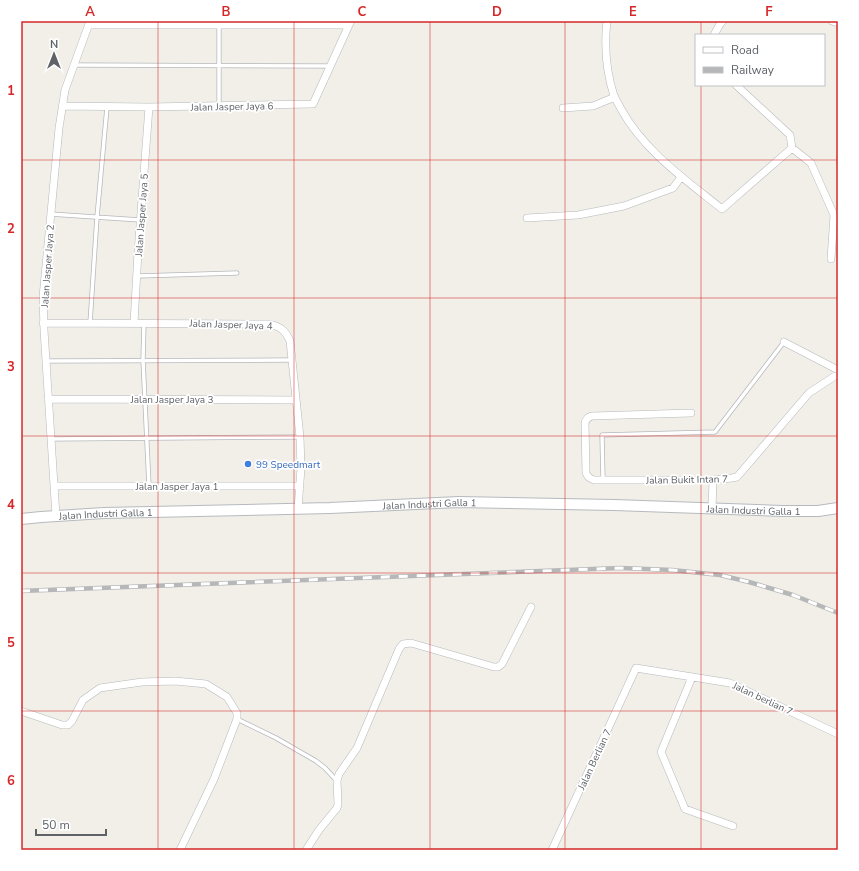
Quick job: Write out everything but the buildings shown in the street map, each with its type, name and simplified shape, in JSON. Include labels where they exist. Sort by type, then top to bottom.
[{"type":"main road","name":"Jalan Industri Galla 1","points":[[21,519],[104,514],[338,508],[459,502],[796,511],[818,511],[838,508]]},
{"type":"street","points":[[607,21],[605,37],[606,67],[615,97],[628,122],[649,147],[681,177],[722,209],[792,148]]},
{"type":"street","points":[[715,34],[723,21]]},
{"type":"street","points":[[832,21],[838,23]]},
{"type":"street","points":[[90,23],[350,23]]},
{"type":"street","name":"Jalan Jasper Jaya 2","points":[[56,516],[43,297],[50,214],[62,106],[65,90],[90,23]]},
{"type":"street","name":"Jalan Jasper Jaya 6","points":[[62,106],[148,107],[313,104],[350,23]]},
{"type":"street","points":[[737,86],[790,135],[792,148],[811,163],[834,216],[831,259]]},
{"type":"street","points":[[563,108],[593,106],[615,97]]},
{"type":"street","name":"Jalan Jasper Jaya 5","points":[[134,323],[148,107]]},
{"type":"street","points":[[527,218],[578,214],[624,206],[673,188],[681,177]]},
{"type":"street","name":"Jalan Jasper Jaya 4","points":[[44,323],[268,324],[277,326],[283,330],[290,341],[300,436],[301,468],[298,509]]},
{"type":"street","points":[[784,342],[838,370]]},
{"type":"street","name":"Jalan Bukit Intan 7","points":[[692,414],[589,417],[586,420],[586,473],[594,480],[713,480],[737,477],[809,393],[838,374]]},
{"type":"street","name":"Jalan Jasper Jaya 3","points":[[48,399],[296,400]]},
{"type":"street","points":[[712,509],[713,480]]},
{"type":"street","name":"Jalan Jasper Jaya 1","points":[[54,486],[300,486]]},
{"type":"street","points":[[306,850],[337,808],[337,781],[339,774],[356,748],[398,649],[403,644],[412,644],[494,667],[498,666],[502,664],[530,607]]},
{"type":"street","name":"Jalan berlian 7","points":[[636,668],[730,683],[838,734]]},
{"type":"street","name":"Jalan Berlian 7","points":[[552,850],[636,668]]},
{"type":"street","points":[[692,677],[661,752],[685,809],[733,826]]},
{"type":"street","points":[[21,711],[62,725],[68,725],[72,722],[83,700],[100,688],[142,682],[176,681],[206,684],[227,697],[237,713],[237,719],[214,779],[180,850]]},
{"type":"lane","points":[[219,23],[219,106]]},
{"type":"lane","points":[[74,65],[330,66]]},
{"type":"lane","points":[[90,323],[97,217],[107,107]]},
{"type":"lane","points":[[50,214],[140,220]]},
{"type":"lane","points":[[137,276],[237,273]]},
{"type":"lane","points":[[144,323],[143,360],[146,399],[148,486]]},
{"type":"lane","points":[[603,480],[602,435],[715,432],[784,342]]},
{"type":"lane","points":[[46,360],[291,360]]},
{"type":"lane","points":[[51,439],[300,436]]},
{"type":"lane","points":[[237,719],[316,760],[337,781]]},
{"type":"railway","points":[[21,591],[620,568],[672,570],[720,575],[793,595],[838,613]]},
{"type":"place","name":"99 Speedmart","points":[[248,464]]}]
